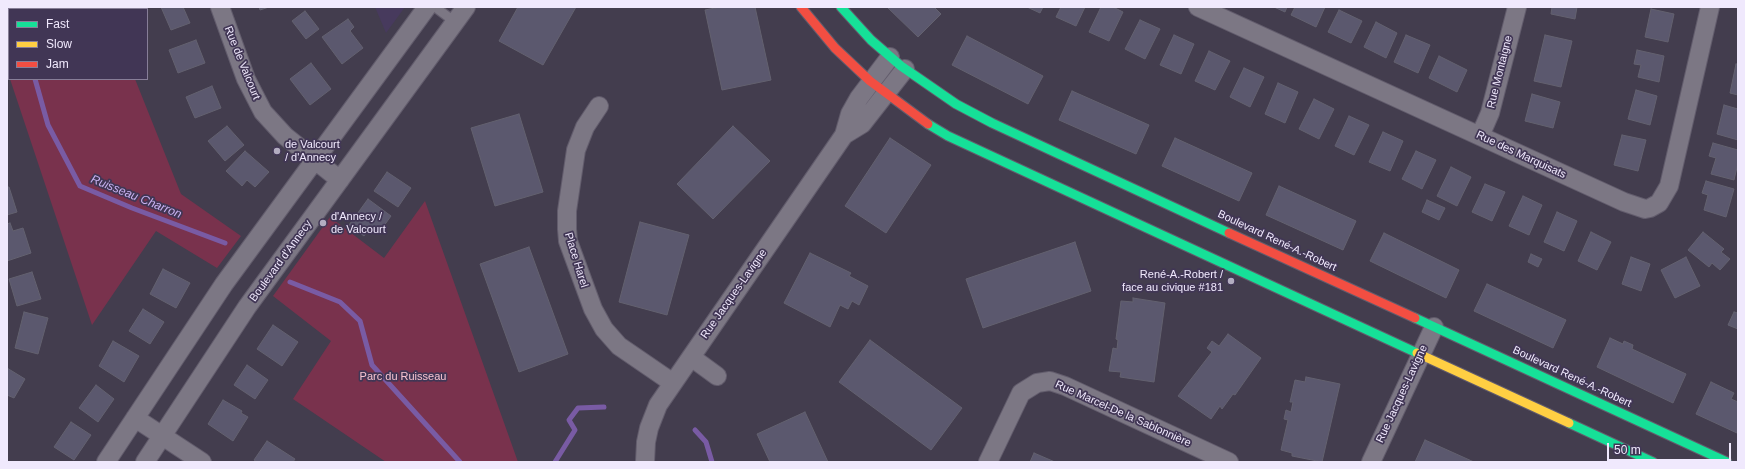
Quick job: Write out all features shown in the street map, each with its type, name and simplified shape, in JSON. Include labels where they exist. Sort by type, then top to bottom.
[{"type":"street","name":"Rue de Valcourt","points":[[220,7],[246,79],[260,107],[277,129],[340,180]]},
{"type":"street","points":[[106,462],[224,284],[427,7]]},
{"type":"street","name":"Boulevard d'Annecy","points":[[145,462],[247,307],[466,7]]},
{"type":"street","points":[[801,7],[835,48],[870,81],[922,120],[963,143],[1653,462]]},
{"type":"street","name":"Boulevard René-A.-Robert","points":[[841,7],[871,40],[905,69],[956,104],[992,123],[1727,462]]},
{"type":"street","name":"Rue des Marquisats","points":[[1198,7],[1632,206],[1645,209],[1656,206],[1666,193],[1671,179],[1710,7]]},
{"type":"street","name":"Rue Montaigne","points":[[1480,136],[1490,113],[1516,7]]},
{"type":"street","name":"Rue Jacques-Lavigne","points":[[645,462],[646,442],[653,416],[658,405],[844,135],[850,114],[870,81],[890,57]]},
{"type":"street","name":"Rue Jacques-Lavigne","points":[[844,135],[862,124],[905,69]]},
{"type":"street","name":"Place Harel","points":[[599,106],[585,127],[576,150],[567,211],[566,230],[568,241],[592,309],[604,329],[619,346],[673,382]]},
{"type":"street","name":"Rue Jacques-Lavigne","points":[[1371,462],[1434,327]]},
{"type":"street","points":[[691,357],[717,376]]},
{"type":"street","name":"Rue Marcel-De la Sablonnière","points":[[988,462],[1021,393],[1037,383],[1050,381],[1065,386],[1229,462]]},
{"type":"street","points":[[135,418],[202,462]]},
{"type":"lane","points":[[434,7],[456,22]]},
{"type":"shaded area","points":[[375,7],[405,7],[386,33]]},
{"type":"green space","points":[[7,7],[105,7],[8,8],[8,73]]},
{"type":"green space","points":[[10,80],[135,80],[181,194],[241,236],[217,268],[156,231],[92,325]]},
{"type":"green space","name":"Parc du Ruisseau","points":[[425,201],[518,462],[386,462],[293,399],[331,341],[273,296],[330,217],[384,258]]},
{"type":"building","points":[[161,7],[183,7],[190,23],[171,30]]},
{"type":"building","points":[[259,7],[269,7],[260,10]]},
{"type":"building","points":[[518,7],[576,7],[543,65],[499,41]]},
{"type":"building","points":[[720,7],[755,7],[771,80],[722,90],[705,10]]},
{"type":"building","points":[[887,7],[934,7],[941,14],[918,37]]},
{"type":"building","points":[[1027,7],[1043,7],[1040,13]]},
{"type":"building","points":[[1061,7],[1085,7],[1076,26],[1056,17]]},
{"type":"building","points":[[1101,7],[1113,7],[1123,12],[1109,41],[1089,32]]},
{"type":"building","points":[[1274,7],[1287,7],[1285,12]]},
{"type":"building","points":[[1295,7],[1325,7],[1316,27],[1291,15]]},
{"type":"building","points":[[1552,7],[1577,7],[1575,19],[1551,14]]},
{"type":"building","points":[[1651,9],[1674,14],[1668,42],[1645,37]]},
{"type":"building","points":[[1339,10],[1362,21],[1351,43],[1328,32]]},
{"type":"building","points":[[305,11],[319,29],[306,39],[292,21]]},
{"type":"building","points":[[348,19],[354,27],[350,31],[363,48],[342,64],[322,37]]},
{"type":"building","points":[[1140,20],[1160,29],[1145,59],[1125,49]]},
{"type":"building","points":[[1376,22],[1397,33],[1386,58],[1364,47]]},
{"type":"building","points":[[1174,35],[1194,44],[1181,74],[1160,65]]},
{"type":"building","points":[[1406,35],[1430,45],[1418,73],[1394,62]]},
{"type":"building","points":[[1545,35],[1572,41],[1561,87],[1534,81]]},
{"type":"building","points":[[967,36],[1043,76],[1028,104],[952,65]]},
{"type":"building","points":[[196,40],[205,63],[178,73],[169,50]]},
{"type":"building","points":[[1637,50],[1664,56],[1659,82],[1638,77],[1641,65],[1634,64]]},
{"type":"building","points":[[1209,51],[1230,61],[1215,90],[1195,81]]},
{"type":"building","points":[[1439,56],[1467,70],[1457,92],[1429,78]]},
{"type":"building","points":[[311,63],[331,89],[310,105],[290,79]]},
{"type":"building","points":[[1736,64],[1738,64],[1738,95],[1730,93]]},
{"type":"building","points":[[1244,68],[1264,77],[1250,107],[1230,97]]},
{"type":"building","points":[[1278,83],[1298,92],[1285,123],[1265,114]]},
{"type":"building","points":[[212,86],[221,108],[195,118],[186,97]]},
{"type":"building","points":[[1636,90],[1657,96],[1650,125],[1628,119]]},
{"type":"building","points":[[1072,91],[1149,125],[1136,154],[1059,120]]},
{"type":"building","points":[[1532,94],[1560,102],[1553,128],[1525,121]]},
{"type":"building","points":[[1314,99],[1334,109],[1319,139],[1299,129]]},
{"type":"building","points":[[1724,105],[1738,109],[1738,140],[1717,134]]},
{"type":"building","points":[[519,114],[543,192],[495,206],[471,128]]},
{"type":"building","points":[[1349,116],[1369,125],[1354,155],[1335,146]]},
{"type":"building","points":[[227,126],[244,145],[225,161],[208,141]]},
{"type":"building","points":[[733,126],[770,161],[713,219],[677,184]]},
{"type":"building","points":[[1383,132],[1403,141],[1390,171],[1369,162]]},
{"type":"building","points":[[1622,135],[1646,140],[1638,171],[1614,165]]},
{"type":"building","points":[[890,138],[931,165],[886,233],[845,206]]},
{"type":"building","points":[[1175,138],[1252,173],[1239,201],[1162,166]]},
{"type":"building","points":[[1713,143],[1738,150],[1738,163],[1734,180],[1711,174],[1716,158],[1709,156]]},
{"type":"building","points":[[245,151],[269,172],[255,187],[247,180],[242,186],[226,171]]},
{"type":"building","points":[[1416,151],[1436,160],[1422,189],[1402,179]]},
{"type":"building","points":[[1451,167],[1471,177],[1457,206],[1437,196]]},
{"type":"building","points":[[387,172],[411,188],[398,207],[374,191]]},
{"type":"building","points":[[1706,181],[1734,189],[1726,217],[1704,210],[1708,195],[1702,193]]},
{"type":"building","points":[[1485,184],[1505,192],[1492,221],[1472,212]]},
{"type":"building","points":[[1279,186],[1356,221],[1343,250],[1266,215]]},
{"type":"building","points":[[7,187],[9,187],[17,212],[7,215]]},
{"type":"building","points":[[1523,196],[1542,205],[1529,235],[1509,226]]},
{"type":"building","points":[[368,199],[391,216],[378,234],[369,228],[364,236],[349,225]]},
{"type":"building","points":[[1427,200],[1445,208],[1439,220],[1422,212]]},
{"type":"building","points":[[1557,212],[1577,221],[1564,251],[1544,242]]},
{"type":"building","points":[[640,222],[689,235],[667,315],[619,302]]},
{"type":"building","points":[[10,223],[13,231],[23,228],[31,253],[7,261],[7,224]]},
{"type":"building","points":[[1591,232],[1611,242],[1597,270],[1578,261]]},
{"type":"building","points":[[1703,232],[1724,249],[1721,252],[1730,259],[1720,270],[1712,263],[1709,267],[1688,250]]},
{"type":"building","points":[[1384,233],[1459,270],[1446,298],[1370,261]]},
{"type":"building","points":[[1075,242],[1091,291],[983,328],[966,279]]},
{"type":"building","points":[[529,247],[568,354],[519,372],[480,264]]},
{"type":"building","points":[[810,253],[851,273],[849,276],[868,286],[859,305],[852,301],[848,309],[840,305],[830,327],[784,303]]},
{"type":"building","points":[[1531,254],[1542,259],[1538,267],[1528,262]]},
{"type":"building","points":[[1631,257],[1650,264],[1641,291],[1622,284]]},
{"type":"building","points":[[1686,257],[1700,286],[1675,298],[1661,270]]},
{"type":"building","points":[[163,269],[190,283],[176,308],[150,294]]},
{"type":"building","points":[[32,272],[41,299],[17,306],[9,279]]},
{"type":"building","points":[[1487,284],[1566,320],[1553,348],[1474,311]]},
{"type":"building","points":[[1133,298],[1165,303],[1154,382],[1120,377],[1121,372],[1109,371],[1113,348],[1117,349],[1118,340],[1116,339],[1121,301],[1133,302]]},
{"type":"building","points":[[143,309],[164,322],[150,344],[129,331]]},
{"type":"building","points":[[24,312],[48,318],[38,354],[15,348]]},
{"type":"building","points":[[1734,312],[1738,313],[1738,329],[1728,325]]},
{"type":"building","points":[[273,325],[298,342],[282,366],[257,349]]},
{"type":"building","points":[[1228,334],[1261,358],[1235,395],[1233,394],[1222,409],[1220,406],[1211,419],[1178,396],[1212,352],[1207,348],[1212,341],[1219,346]]},
{"type":"building","points":[[1610,338],[1623,344],[1624,341],[1633,345],[1632,349],[1686,374],[1673,403],[1597,367]]},
{"type":"building","points":[[870,340],[962,408],[931,450],[839,382]]},
{"type":"building","points":[[113,341],[139,356],[124,382],[99,366]]},
{"type":"building","points":[[247,365],[268,380],[255,399],[234,385]]},
{"type":"building","points":[[7,368],[25,379],[14,398],[7,395]]},
{"type":"building","points":[[1306,377],[1340,384],[1322,462],[1292,456],[1292,453],[1281,450],[1288,420],[1284,419],[1286,410],[1291,412],[1293,402],[1290,402],[1295,380],[1305,382]]},
{"type":"building","points":[[1711,382],[1734,393],[1731,399],[1738,402],[1737,433],[1696,414]]},
{"type":"building","points":[[96,385],[114,399],[98,422],[79,408]]},
{"type":"building","points":[[223,400],[242,411],[241,413],[248,417],[233,441],[208,424]]},
{"type":"building","points":[[805,412],[828,462],[770,462],[757,434]]},
{"type":"building","points":[[71,422],[91,435],[74,460],[54,447]]},
{"type":"building","points":[[1425,440],[1474,462],[1415,462]]},
{"type":"building","points":[[267,441],[295,459],[293,462],[257,462],[254,460]]},
{"type":"building","points":[[1034,453],[1055,462],[1030,462]]},
{"type":"waterway","name":"Ruisseau Charron","points":[[35,80],[48,125],[80,186],[132,208],[225,243]]},
{"type":"waterway","name":"Ruisseau Charron","points":[[290,282],[340,302],[360,321],[372,365],[460,462]]},
{"type":"waterway","name":"Ruisseau Charron","points":[[555,462],[575,430],[569,420],[578,408],[604,407]]},
{"type":"waterway","name":"Ruisseau Charron","points":[[695,430],[706,442],[712,462]]},
{"type":"traffic: fast","points":[[841,7],[871,40],[901,66],[956,104],[992,123],[1229,233]]},
{"type":"traffic: fast","points":[[928,124],[948,136],[1417,353]]},
{"type":"traffic: fast","points":[[1415,318],[1727,462]]},
{"type":"traffic: fast","points":[[1569,423],[1653,462]]},
{"type":"traffic: slow","points":[[1417,353],[1569,423]]},
{"type":"traffic: jam","points":[[801,7],[835,48],[870,81],[928,124]]},
{"type":"traffic: jam","points":[[1229,233],[1415,318]]},
{"type":"place","name":"de Valcourt / d'Annecy","points":[[277,151]]},
{"type":"place","name":"d'Annecy / de Valcourt","points":[[323,223]]},
{"type":"place","name":"René-A.-Robert / face au civique #181","points":[[1231,281]]}]
